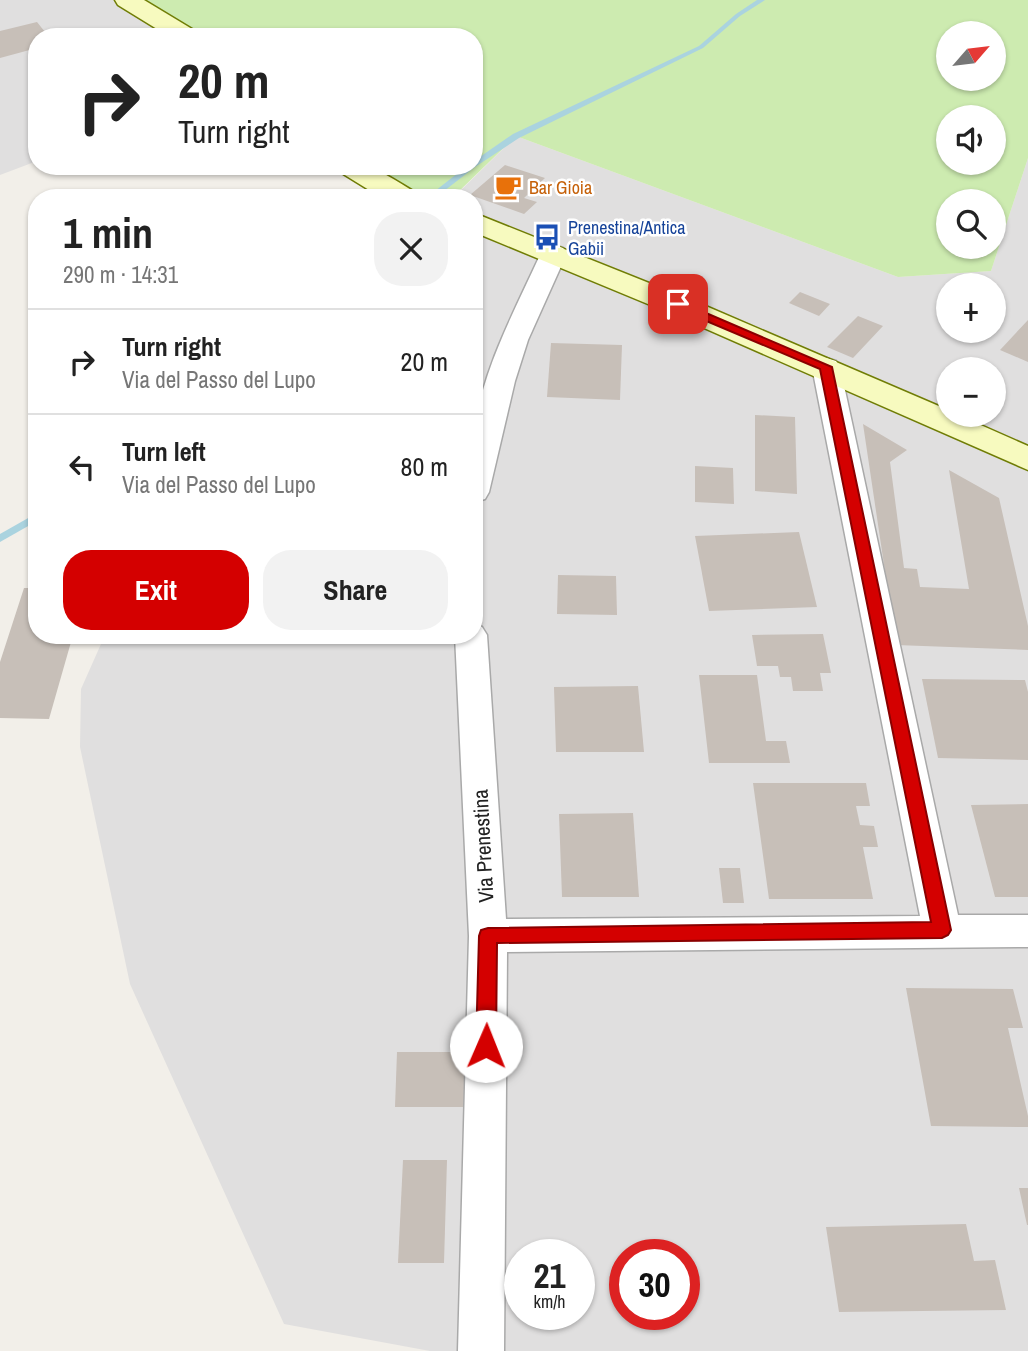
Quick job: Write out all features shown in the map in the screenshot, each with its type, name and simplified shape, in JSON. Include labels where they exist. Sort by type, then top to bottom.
[{"type":"main road","points":[[128,0],[173,28]]},
{"type":"main road","points":[[365,175],[389,189]]},
{"type":"main road","points":[[483,225],[826,367],[1028,459]]},
{"type":"street","points":[[483,455],[501,380],[514,340],[554,253]]},
{"type":"street","points":[[826,367],[942,930]]},
{"type":"street","name":"Via Prenestina","points":[[472,644],[488,936],[481,1351]]},
{"type":"street","points":[[488,936],[1028,931]]},
{"type":"shaded area","points":[[0,0],[115,0],[159,28],[28,28],[28,164],[0,175]]},
{"type":"shaded area","points":[[516,136],[898,277],[936,275],[936,343],[1006,343],[1006,273],[960,273],[991,271],[995,259],[1006,259],[1006,225],[1028,158],[1028,1351],[430,1351],[284,1324],[130,984],[80,747],[81,689],[101,644],[483,644],[483,189],[462,189],[476,175],[483,175],[483,168]]},
{"type":"green space","points":[[127,0],[1028,0],[1028,158],[1006,225],[1006,189],[936,189],[936,259],[995,259],[991,271],[898,277],[516,136],[483,168],[483,28],[172,28]]},
{"type":"green space","points":[[367,175],[476,175],[461,189],[393,189]]},
{"type":"building","points":[[37,22],[42,28],[28,28],[28,50],[0,58],[0,31]]},
{"type":"building","name":"Bar Gioia","points":[[505,165],[545,178],[524,198],[537,202],[524,214],[483,200],[483,189],[477,189]]},
{"type":"building","points":[[800,292],[830,304],[819,316],[789,303]]},
{"type":"building","points":[[858,316],[883,326],[853,358],[827,347]]},
{"type":"building","points":[[1028,320],[1028,362],[1000,350]]},
{"type":"building","points":[[551,343],[622,345],[620,400],[547,397]]},
{"type":"building","points":[[755,415],[795,417],[797,494],[755,491]]},
{"type":"building","points":[[863,424],[907,450],[890,462],[904,568],[917,569],[920,587],[969,589],[949,470],[999,498],[1028,626],[1028,650],[896,645]]},
{"type":"building","points":[[695,466],[733,468],[734,504],[695,502]]},
{"type":"building","points":[[799,532],[817,607],[709,611],[695,536]]},
{"type":"building","points":[[558,575],[616,576],[617,615],[557,614]]},
{"type":"building","points":[[24,588],[28,588],[28,644],[70,644],[49,719],[0,718],[0,662]]},
{"type":"building","points":[[823,634],[831,673],[820,673],[823,691],[793,691],[791,677],[780,677],[778,666],[757,666],[752,635]]},
{"type":"building","points":[[699,675],[757,675],[766,741],[786,741],[790,763],[709,763]]},
{"type":"building","points":[[922,679],[1025,680],[1028,692],[1028,760],[938,758]]},
{"type":"building","points":[[638,686],[644,752],[556,752],[554,687]]},
{"type":"building","points":[[753,783],[866,783],[870,806],[856,806],[860,825],[874,826],[878,847],[863,847],[873,899],[769,899]]},
{"type":"building","points":[[1028,804],[1028,897],[995,897],[971,805]]},
{"type":"building","points":[[633,813],[639,897],[562,897],[559,814]]},
{"type":"building","points":[[719,868],[740,868],[744,903],[723,903]]},
{"type":"building","points":[[906,988],[1013,989],[1023,1028],[1008,1028],[1028,1116],[1028,1127],[931,1126]]},
{"type":"building","points":[[397,1052],[471,1052],[470,1107],[395,1107]]},
{"type":"building","points":[[403,1160],[447,1160],[444,1263],[398,1263]]},
{"type":"building","points":[[1019,1188],[1028,1188],[1028,1225],[1027,1225]]},
{"type":"building","points":[[966,1224],[974,1261],[995,1260],[1006,1310],[839,1312],[826,1227]]},
{"type":"waterway","points":[[483,159],[516,136],[701,47],[738,15],[762,0]]},
{"type":"waterway","points":[[442,189],[460,175]]},
{"type":"waterway","points":[[0,539],[28,522]]},
{"type":"place","name":"Bar Gioia","points":[[508,187]]},
{"type":"place","name":"Prenestina/Antica Gabii","points":[[547,237]]},
{"type":"route","points":[[486,1046],[488,936],[942,930],[826,367],[678,304]]}]
